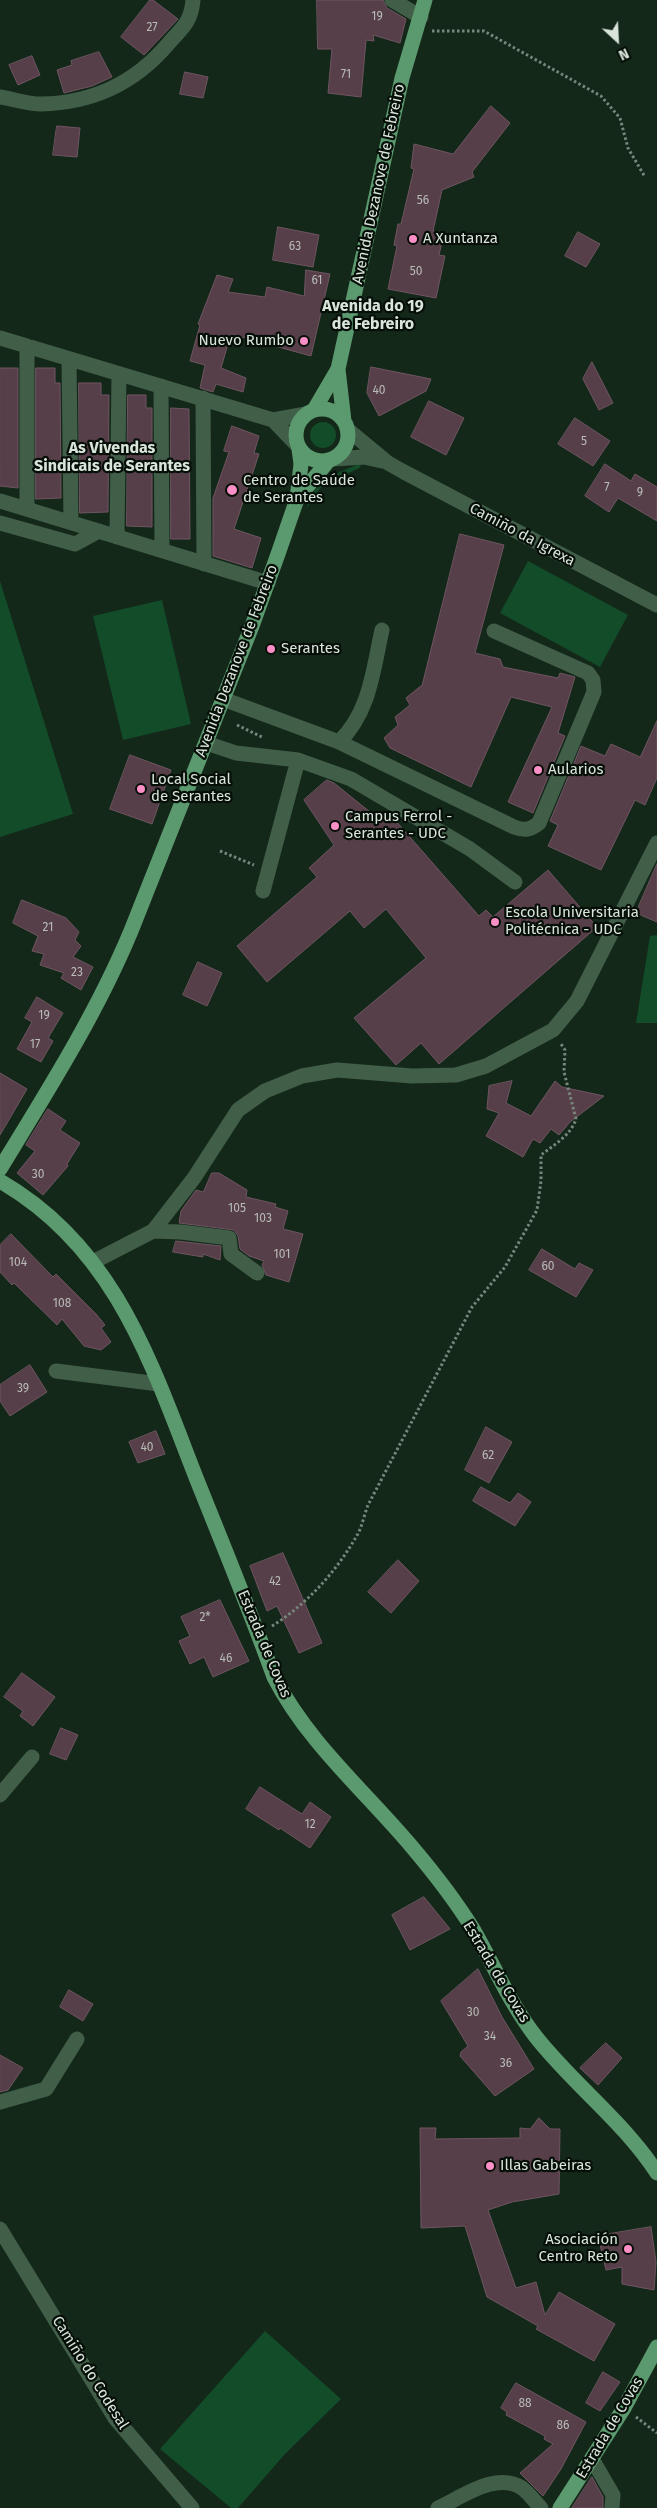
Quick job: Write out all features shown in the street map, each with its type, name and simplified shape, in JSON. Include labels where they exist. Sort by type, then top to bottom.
[{"type":"main road","name":"Avenida Dezanove de Febreiro","points":[[346,425],[338,369],[402,78],[425,0]]},
{"type":"main road","name":"Avenida Dezanove de Febreiro","points":[[310,412],[338,369]]},
{"type":"main road","points":[[331,410],[346,425],[345,446],[331,459],[316,461],[308,458],[298,447],[296,428],[310,412],[331,410]]},
{"type":"main road","name":"Avenida Dezanove de Febreiro","points":[[0,1169],[86,1026],[110,981],[268,583],[297,499],[301,464],[298,447]]},
{"type":"main road","name":"Avenida Dezanove de Febreiro","points":[[297,499],[331,459]]},
{"type":"main road","name":"Estrada de Covas","points":[[0,1181],[36,1206],[66,1232],[93,1262],[129,1316],[159,1384],[274,1677],[301,1722],[330,1757],[411,1846],[447,1892],[473,1930],[510,1999],[535,2036],[634,2142],[657,2172]]},
{"type":"main road","name":"Estrada de Covas","points":[[560,2508],[624,2408],[657,2347]]},
{"type":"street","points":[[0,97],[41,104],[95,96],[118,87],[157,58],[192,17],[193,0]]},
{"type":"street","points":[[392,0],[418,24]]},
{"type":"street","points":[[0,338],[273,420],[310,412]]},
{"type":"street","points":[[27,346],[27,508]]},
{"type":"street","points":[[69,359],[71,523]]},
{"type":"street","points":[[117,537],[119,374]]},
{"type":"street","points":[[161,386],[162,550]]},
{"type":"street","points":[[202,398],[204,564]]},
{"type":"street","points":[[273,420],[298,447]]},
{"type":"street","points":[[346,425],[388,463]]},
{"type":"street","points":[[331,459],[364,456],[388,463]]},
{"type":"street","name":"Camiño da Igrexa","points":[[388,463],[657,605]]},
{"type":"street","points":[[0,501],[268,583]]},
{"type":"street","points":[[0,523],[75,544],[99,532]]},
{"type":"street","points":[[339,742],[350,731],[366,702],[382,630]]},
{"type":"street","points":[[223,698],[339,742],[514,827],[524,830],[531,829],[539,823],[594,692],[593,680],[588,673],[494,631]]},
{"type":"street","points":[[206,743],[236,753],[298,760],[350,778],[470,848],[516,882]]},
{"type":"street","points":[[264,891],[298,760]]},
{"type":"street","points":[[93,1262],[153,1231],[194,1178],[238,1110],[265,1091],[302,1076],[337,1070],[412,1076],[456,1075],[486,1066],[554,1030],[577,1001],[657,843]]},
{"type":"street","points":[[153,1231],[181,1232],[229,1238],[231,1254],[257,1273]]},
{"type":"street","points":[[56,1371],[159,1384]]},
{"type":"street","points":[[0,1794],[32,1757]]},
{"type":"street","points":[[0,2102],[46,2089],[77,2039]]},
{"type":"street","name":"Camiño do Codesal","points":[[0,2230],[115,2418],[192,2508]]},
{"type":"street","points":[[592,2459],[613,2495],[612,2508]]},
{"type":"street","points":[[438,2508],[495,2482],[509,2482],[523,2488],[541,2508]]},
{"type":"path","points":[[418,24],[484,32],[601,96],[620,118],[628,148],[645,177]]},
{"type":"path","points":[[220,851],[269,871]]},
{"type":"path","points":[[258,1634],[294,1612],[336,1567],[357,1536],[368,1505],[472,1307],[505,1267],[537,1210],[541,1181],[541,1155],[562,1139],[574,1126],[576,1119],[564,1072],[564,1050],[554,1030]]},
{"type":"path","points":[[624,2408],[657,2432]]},
{"type":"green space","points":[[323,422],[332,426],[336,435],[332,444],[323,448],[314,444],[310,435],[314,426]]},
{"type":"green space","points":[[359,464],[361,466],[359,468],[321,487],[306,509],[310,498],[320,484],[326,479]]},
{"type":"green space","points":[[528,561],[628,615],[600,667],[500,613]]},
{"type":"green space","points":[[0,581],[73,814],[0,837]]},
{"type":"green space","points":[[162,600],[191,724],[123,740],[93,616]]},
{"type":"green space","points":[[657,935],[657,1023],[636,1023],[650,936]]},
{"type":"green space","points":[[265,2331],[341,2399],[285,2454],[238,2508],[231,2508],[160,2449]]},
{"type":"building","points":[[150,0],[153,0],[178,19],[144,55],[121,37]]},
{"type":"building","points":[[317,0],[383,0],[387,8],[406,19],[400,43],[373,35],[374,41],[366,40],[361,97],[328,93],[332,49],[318,49]]},
{"type":"building","points":[[99,52],[112,77],[92,86],[64,93],[57,70],[72,65],[71,61]]},
{"type":"building","points":[[32,56],[40,75],[18,85],[9,65]]},
{"type":"building","points":[[185,72],[208,77],[203,98],[180,94]]},
{"type":"building","points":[[491,106],[510,123],[472,172],[474,177],[442,190],[433,231],[444,233],[439,255],[445,256],[436,298],[388,289],[397,246],[394,245],[398,224],[401,224],[414,169],[411,168],[414,144],[453,154]]},
{"type":"building","points":[[57,126],[80,128],[77,157],[53,155]]},
{"type":"building","points":[[278,227],[319,235],[313,267],[273,260]]},
{"type":"building","points":[[578,232],[600,244],[586,267],[565,256]]},
{"type":"building","points":[[306,270],[330,274],[311,356],[231,334],[221,368],[246,378],[243,392],[216,384],[213,392],[200,388],[205,365],[190,361],[200,325],[198,324],[217,275],[233,279],[228,292],[265,297],[267,287],[304,296]]},
{"type":"building","points":[[592,362],[613,403],[599,410],[583,379]]},
{"type":"building","points":[[371,367],[431,379],[426,391],[379,416],[367,393]]},
{"type":"building","points":[[0,368],[18,368],[18,488],[0,486]]},
{"type":"building","points":[[36,368],[55,368],[55,383],[60,383],[61,498],[36,499]]},
{"type":"building","points":[[79,383],[101,383],[101,395],[109,395],[108,512],[80,513]]},
{"type":"building","points":[[128,395],[146,395],[146,408],[152,408],[152,527],[127,526]]},
{"type":"building","points":[[429,401],[464,418],[446,455],[411,437]]},
{"type":"building","points":[[171,408],[189,409],[190,539],[171,539]]},
{"type":"building","points":[[575,418],[610,441],[593,466],[558,444]]},
{"type":"building","name":"Centro de Saúde de Serantes","points":[[232,426],[259,436],[254,453],[259,454],[234,529],[261,538],[252,568],[213,556],[213,498],[229,452],[224,451]]},
{"type":"building","points":[[605,464],[631,481],[635,474],[657,487],[657,521],[618,498],[609,512],[585,496]]},
{"type":"building","points":[[460,534],[504,545],[475,653],[500,659],[503,667],[558,678],[560,673],[575,677],[558,733],[565,736],[533,813],[508,802],[552,707],[511,697],[471,787],[390,748],[384,738],[398,725],[395,717],[410,705],[406,698],[422,685]]},
{"type":"building","points":[[657,721],[657,778],[645,805],[635,800],[601,870],[548,846],[558,825],[550,821],[581,746],[605,756],[611,744],[640,757]]},
{"type":"building","name":"Local Social de Serantes","points":[[130,755],[171,770],[152,824],[110,809]]},
{"type":"building","name":"Escola Universitaria Politécnica - UDC","points":[[327,780],[334,783],[380,820],[388,812],[479,916],[486,910],[493,917],[548,870],[597,927],[439,1064],[421,1043],[396,1065],[354,1018],[426,958],[386,909],[364,928],[350,911],[267,982],[237,946],[317,877],[309,868],[334,845],[304,800]]},
{"type":"building","points":[[657,864],[657,922],[636,913]]},
{"type":"building","points":[[22,900],[66,918],[79,932],[75,940],[81,946],[73,957],[93,967],[81,990],[61,978],[64,973],[40,965],[44,954],[32,951],[38,936],[13,923]]},
{"type":"building","points":[[198,962],[222,973],[207,1006],[183,995]]},
{"type":"building","points":[[37,997],[63,1013],[48,1038],[53,1041],[41,1062],[17,1049],[32,1022],[25,1018]]},
{"type":"building","points":[[0,1073],[27,1089],[0,1135]]},
{"type":"building","points":[[512,1081],[506,1103],[531,1116],[555,1081],[562,1087],[604,1096],[570,1122],[559,1135],[551,1129],[540,1143],[533,1139],[523,1157],[486,1136],[499,1113],[487,1109],[489,1086]]},
{"type":"building","points":[[48,1109],[66,1121],[60,1130],[80,1143],[67,1164],[68,1166],[43,1195],[17,1173],[35,1151],[26,1145]]},
{"type":"building","points":[[212,1173],[219,1173],[247,1190],[246,1197],[276,1204],[275,1207],[288,1211],[283,1229],[303,1234],[289,1282],[266,1275],[262,1265],[264,1261],[249,1256],[240,1249],[238,1236],[234,1230],[179,1223],[181,1211],[196,1190],[203,1192]]},
{"type":"building","points":[[11,1234],[53,1277],[56,1274],[96,1314],[105,1325],[101,1328],[111,1342],[101,1350],[84,1346],[62,1319],[57,1325],[14,1283],[12,1285],[0,1272],[0,1245]]},
{"type":"building","points":[[176,1241],[221,1246],[220,1260],[203,1254],[203,1257],[173,1252]]},
{"type":"building","points":[[542,1249],[575,1269],[579,1263],[593,1270],[576,1297],[529,1270]]},
{"type":"building","points":[[30,1365],[47,1392],[10,1416],[0,1401],[0,1385]]},
{"type":"building","points":[[486,1427],[512,1442],[489,1483],[465,1470]]},
{"type":"building","points":[[156,1431],[165,1454],[138,1463],[129,1442]]},
{"type":"building","points":[[481,1487],[510,1503],[518,1493],[531,1502],[515,1526],[473,1501]]},
{"type":"building","points":[[283,1553],[322,1643],[299,1653],[277,1606],[267,1611],[250,1566]]},
{"type":"building","points":[[398,1560],[419,1581],[391,1613],[368,1592]]},
{"type":"building","points":[[220,1600],[249,1661],[213,1677],[204,1657],[190,1664],[179,1641],[190,1636],[181,1617]]},
{"type":"building","points":[[22,1673],[55,1697],[33,1726],[20,1716],[23,1711],[4,1697]]},
{"type":"building","points":[[61,1728],[78,1735],[66,1760],[50,1754]]},
{"type":"building","points":[[260,1787],[302,1814],[310,1802],[331,1817],[310,1848],[246,1809]]},
{"type":"building","points":[[424,1897],[450,1929],[410,1950],[392,1915]]},
{"type":"building","points":[[478,1969],[502,2017],[534,2069],[495,2096],[460,2056],[461,2052],[468,2046],[441,2001]]},
{"type":"building","points":[[69,1990],[93,2004],[83,2021],[60,2007]]},
{"type":"building","points":[[606,2043],[622,2058],[598,2085],[580,2068]]},
{"type":"building","points":[[0,2055],[23,2068],[8,2090],[0,2092]]},
{"type":"building","name":"Illas Gabeiras","points":[[539,2118],[550,2129],[560,2129],[559,2194],[512,2202],[488,2210],[516,2288],[536,2282],[545,2315],[559,2292],[615,2324],[594,2361],[536,2329],[538,2326],[487,2297],[465,2226],[421,2228],[420,2128],[436,2128],[435,2139],[520,2138],[520,2128],[530,2129]]},
{"type":"building","name":"Asociación Centro Reto","points":[[651,2227],[656,2262],[654,2290],[622,2284],[622,2267],[606,2270],[598,2236]]},
{"type":"building","points":[[603,2372],[620,2382],[600,2411],[586,2403]]},
{"type":"building","points":[[516,2383],[586,2422],[561,2469],[543,2496],[520,2473],[553,2444],[544,2439],[545,2436],[506,2415],[507,2412],[501,2408]]},
{"type":"building","points":[[592,2477],[603,2497],[603,2508],[572,2508]]},
{"type":"place","name":"A Xuntanza","points":[[413,239]]},
{"type":"place","name":"Nuevo Rumbo","points":[[304,341]]},
{"type":"place","name":"Centro de Saúde de Serantes","points":[[232,490]]},
{"type":"place","name":"Serantes","points":[[271,649]]},
{"type":"place","name":"Aularios","points":[[538,770]]},
{"type":"place","name":"Local Social de Serantes","points":[[141,789]]},
{"type":"place","name":"Campus Ferrol - Serantes - UDC","points":[[335,826]]},
{"type":"place","name":"Escola Universitaria Politécnica - UDC","points":[[495,922]]},
{"type":"place","name":"Illas Gabeiras","points":[[490,2166]]},
{"type":"place","name":"Asociación Centro Reto","points":[[628,2249]]},
{"type":"district","name":"Avenida do 19 de Febreiro","points":[[373,316]]},
{"type":"district","name":"As Vivendas Sindicais de Serantes","points":[[112,458]]}]
